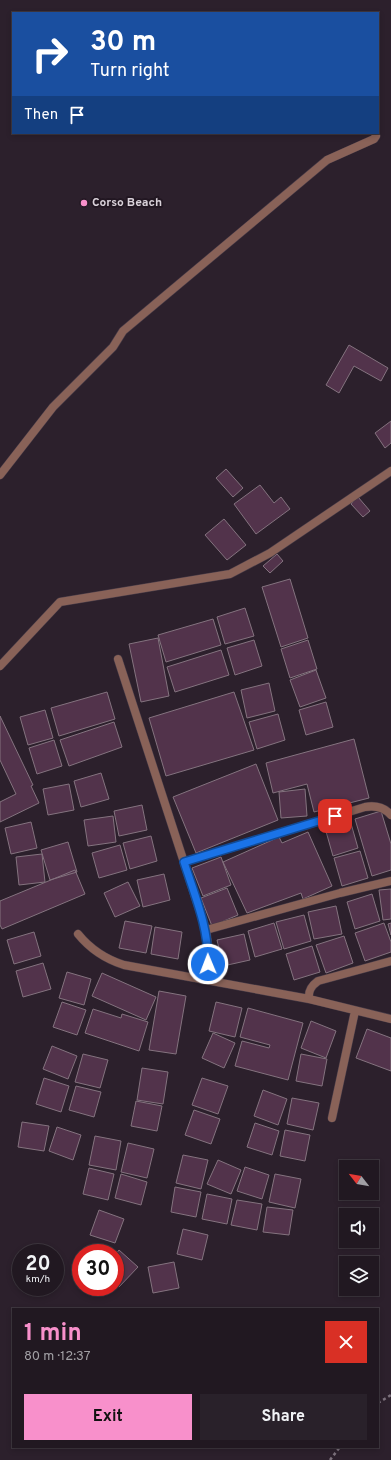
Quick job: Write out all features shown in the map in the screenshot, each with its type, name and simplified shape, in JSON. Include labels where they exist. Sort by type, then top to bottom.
[{"type":"street","points":[[0,475],[53,407],[113,347],[123,331],[327,160],[374,139],[376,136]]},
{"type":"street","points":[[0,666],[60,602],[230,574],[270,553],[391,471]]},
{"type":"street","points":[[118,658],[206,930],[209,953],[206,980]]},
{"type":"street","points":[[184,862],[365,807],[378,806],[391,815]]},
{"type":"street","points":[[206,930],[391,880]]},
{"type":"street","points":[[78,934],[87,945],[98,954],[111,961],[124,965],[309,1000],[391,1019]]},
{"type":"street","points":[[309,1000],[308,994],[310,989],[318,981],[391,961]]},
{"type":"street","points":[[332,1118],[355,1011]]},
{"type":"path","points":[[379,1402],[391,1395]]},
{"type":"path","points":[[330,1460],[339,1448]]},
{"type":"building","points":[[349,345],[388,368],[381,381],[354,366],[339,393],[326,385]]},
{"type":"building","points":[[391,421],[391,443],[385,448],[375,433]]},
{"type":"building","points":[[226,469],[243,488],[233,497],[216,478]]},
{"type":"building","points":[[260,485],[274,503],[281,497],[290,509],[256,534],[234,504]]},
{"type":"building","points":[[358,497],[370,511],[363,517],[351,504]]},
{"type":"building","points":[[224,519],[246,545],[227,560],[205,535]]},
{"type":"building","points":[[277,554],[283,561],[270,573],[263,566]]},
{"type":"building","points":[[290,579],[308,638],[281,647],[262,587]]},
{"type":"building","points":[[245,608],[254,636],[225,644],[217,617]]},
{"type":"building","points":[[213,619],[221,645],[166,662],[158,635]]},
{"type":"building","points":[[158,638],[169,696],[141,702],[129,644]]},
{"type":"building","points":[[254,640],[262,666],[235,675],[227,648]]},
{"type":"building","points":[[308,640],[317,669],[290,678],[281,649]]},
{"type":"building","points":[[221,650],[229,675],[175,692],[167,667]]},
{"type":"building","points":[[316,670],[326,698],[300,707],[290,680]]},
{"type":"building","points":[[269,683],[275,711],[247,718],[241,690]]},
{"type":"building","points":[[107,692],[115,719],[59,736],[51,708]]},
{"type":"building","points":[[234,692],[254,750],[166,776],[149,718]]},
{"type":"building","points":[[326,702],[333,727],[306,735],[299,710]]},
{"type":"building","points":[[45,710],[53,738],[28,745],[20,717]]},
{"type":"building","points":[[278,714],[285,740],[257,749],[249,722]]},
{"type":"building","points":[[0,716],[33,785],[31,786],[39,803],[0,822],[0,802],[16,794],[0,760]]},
{"type":"building","points":[[114,722],[122,747],[69,766],[60,740]]},
{"type":"building","points":[[354,739],[369,798],[314,812],[307,784],[273,793],[266,763]]},
{"type":"building","points":[[54,740],[62,766],[37,774],[29,748]]},
{"type":"building","points":[[256,764],[278,820],[196,853],[173,797]]},
{"type":"building","points":[[101,773],[109,799],[81,807],[74,781]]},
{"type":"building","points":[[69,784],[74,810],[48,815],[43,789]]},
{"type":"building","points":[[305,789],[307,816],[281,818],[279,792]]},
{"type":"building","points":[[142,805],[147,830],[119,836],[114,811]]},
{"type":"building","points":[[381,811],[391,844],[391,870],[372,876],[355,819]]},
{"type":"building","points":[[113,816],[116,842],[88,846],[84,820]]},
{"type":"building","points":[[350,820],[358,848],[333,856],[325,828]]},
{"type":"building","points":[[31,822],[37,848],[11,854],[5,828]]},
{"type":"building","points":[[308,832],[332,886],[303,899],[301,893],[247,913],[223,862],[279,837],[282,843]]},
{"type":"building","points":[[151,836],[157,861],[130,869],[123,843]]},
{"type":"building","points":[[68,842],[77,872],[50,880],[41,850]]},
{"type":"building","points":[[120,845],[127,870],[99,878],[92,853]]},
{"type":"building","points":[[360,851],[368,878],[342,886],[334,858]]},
{"type":"building","points":[[42,854],[45,882],[19,885],[16,857]]},
{"type":"building","points":[[221,857],[231,885],[203,896],[192,868]]},
{"type":"building","points":[[75,870],[85,894],[2,929],[0,925],[0,901]]},
{"type":"building","points":[[164,874],[170,900],[143,907],[137,880]]},
{"type":"building","points":[[128,882],[140,906],[115,917],[104,893]]},
{"type":"building","points":[[227,888],[238,915],[212,926],[201,898]]},
{"type":"building","points":[[391,889],[391,919],[383,920],[379,890]]},
{"type":"building","points":[[372,894],[380,921],[355,929],[347,902]]},
{"type":"building","points":[[336,906],[342,934],[314,939],[308,912]]},
{"type":"building","points":[[304,915],[311,941],[284,949],[276,922]]},
{"type":"building","points":[[125,921],[152,926],[146,953],[119,948]]},
{"type":"building","points":[[274,923],[282,949],[255,957],[248,931]]},
{"type":"building","points":[[384,923],[391,942],[391,952],[365,961],[355,933]]},
{"type":"building","points":[[391,923],[391,935],[388,924]]},
{"type":"building","points":[[155,927],[182,932],[178,959],[151,954]]},
{"type":"building","points":[[34,932],[41,956],[14,964],[7,940]]},
{"type":"building","points":[[244,934],[250,960],[223,966],[217,940]]},
{"type":"building","points":[[344,936],[353,963],[326,973],[316,945]]},
{"type":"building","points":[[312,946],[320,972],[294,980],[286,954]]},
{"type":"building","points":[[43,963],[51,989],[23,997],[16,971]]},
{"type":"building","points":[[67,972],[91,979],[84,1005],[59,998]]},
{"type":"building","points":[[102,973],[156,997],[146,1020],[92,996]]},
{"type":"building","points":[[159,991],[186,996],[176,1054],[149,1050]]},
{"type":"building","points":[[62,1002],[86,1010],[77,1035],[53,1027]]},
{"type":"building","points":[[216,1002],[242,1008],[235,1037],[209,1031]]},
{"type":"building","points":[[248,1008],[303,1023],[288,1080],[235,1066],[242,1041],[269,1048],[270,1045],[240,1037]]},
{"type":"building","points":[[93,1009],[121,1018],[122,1014],[148,1022],[139,1051],[85,1033]]},
{"type":"building","points":[[311,1021],[336,1031],[326,1058],[301,1048]]},
{"type":"building","points":[[367,1029],[391,1038],[391,1071],[356,1058]]},
{"type":"building","points":[[213,1033],[235,1043],[224,1068],[202,1058]]},
{"type":"building","points":[[52,1046],[77,1056],[68,1079],[43,1069]]},
{"type":"building","points":[[83,1054],[108,1060],[100,1088],[75,1082]]},
{"type":"building","points":[[301,1054],[327,1059],[322,1086],[296,1081]]},
{"type":"building","points":[[142,1068],[168,1072],[163,1104],[137,1100]]},
{"type":"building","points":[[44,1078],[69,1086],[61,1112],[36,1104]]},
{"type":"building","points":[[202,1078],[228,1086],[218,1114],[192,1105]]},
{"type":"building","points":[[76,1086],[101,1092],[94,1117],[69,1110]]},
{"type":"building","points":[[263,1090],[287,1099],[278,1125],[254,1116]]},
{"type":"building","points":[[292,1098],[319,1103],[313,1130],[287,1124]]},
{"type":"building","points":[[136,1101],[162,1106],[157,1131],[131,1126]]},
{"type":"building","points":[[194,1110],[220,1119],[211,1144],[185,1135]]},
{"type":"building","points":[[22,1122],[49,1126],[44,1151],[18,1147]]},
{"type":"building","points":[[255,1123],[279,1131],[272,1155],[247,1147]]},
{"type":"building","points":[[57,1127],[81,1135],[73,1160],[49,1151]]},
{"type":"building","points":[[285,1130],[310,1135],[305,1161],[280,1156]]},
{"type":"building","points":[[95,1136],[121,1141],[116,1170],[89,1165]]},
{"type":"building","points":[[128,1143],[154,1149],[147,1178],[121,1172]]},
{"type":"building","points":[[183,1155],[208,1160],[201,1189],[176,1183]]},
{"type":"building","points":[[218,1160],[241,1170],[231,1194],[207,1184]]},
{"type":"building","points":[[245,1167],[269,1175],[262,1199],[237,1191]]},
{"type":"building","points":[[89,1168],[114,1174],[108,1200],[83,1194]]},
{"type":"building","points":[[121,1174],[147,1182],[141,1205],[115,1198]]},
{"type":"building","points":[[275,1174],[301,1179],[295,1208],[269,1202]]},
{"type":"building","points":[[175,1187],[201,1192],[196,1217],[171,1212]]},
{"type":"building","points":[[207,1194],[232,1199],[227,1224],[202,1219]]},
{"type":"building","points":[[237,1200],[262,1204],[257,1230],[231,1225]]},
{"type":"building","points":[[267,1207],[293,1210],[289,1235],[263,1232]]},
{"type":"building","points":[[99,1210],[124,1219],[115,1243],[90,1235]]},
{"type":"building","points":[[183,1229],[208,1235],[202,1260],[177,1254]]},
{"type":"building","points":[[124,1254],[138,1267],[124,1282]]},
{"type":"building","points":[[174,1262],[179,1288],[153,1293],[148,1267]]},
{"type":"place","name":"Corso Beach","points":[[84,203]]},
{"type":"route","points":[[208,964],[209,953],[206,930],[184,862],[335,816]]}]
